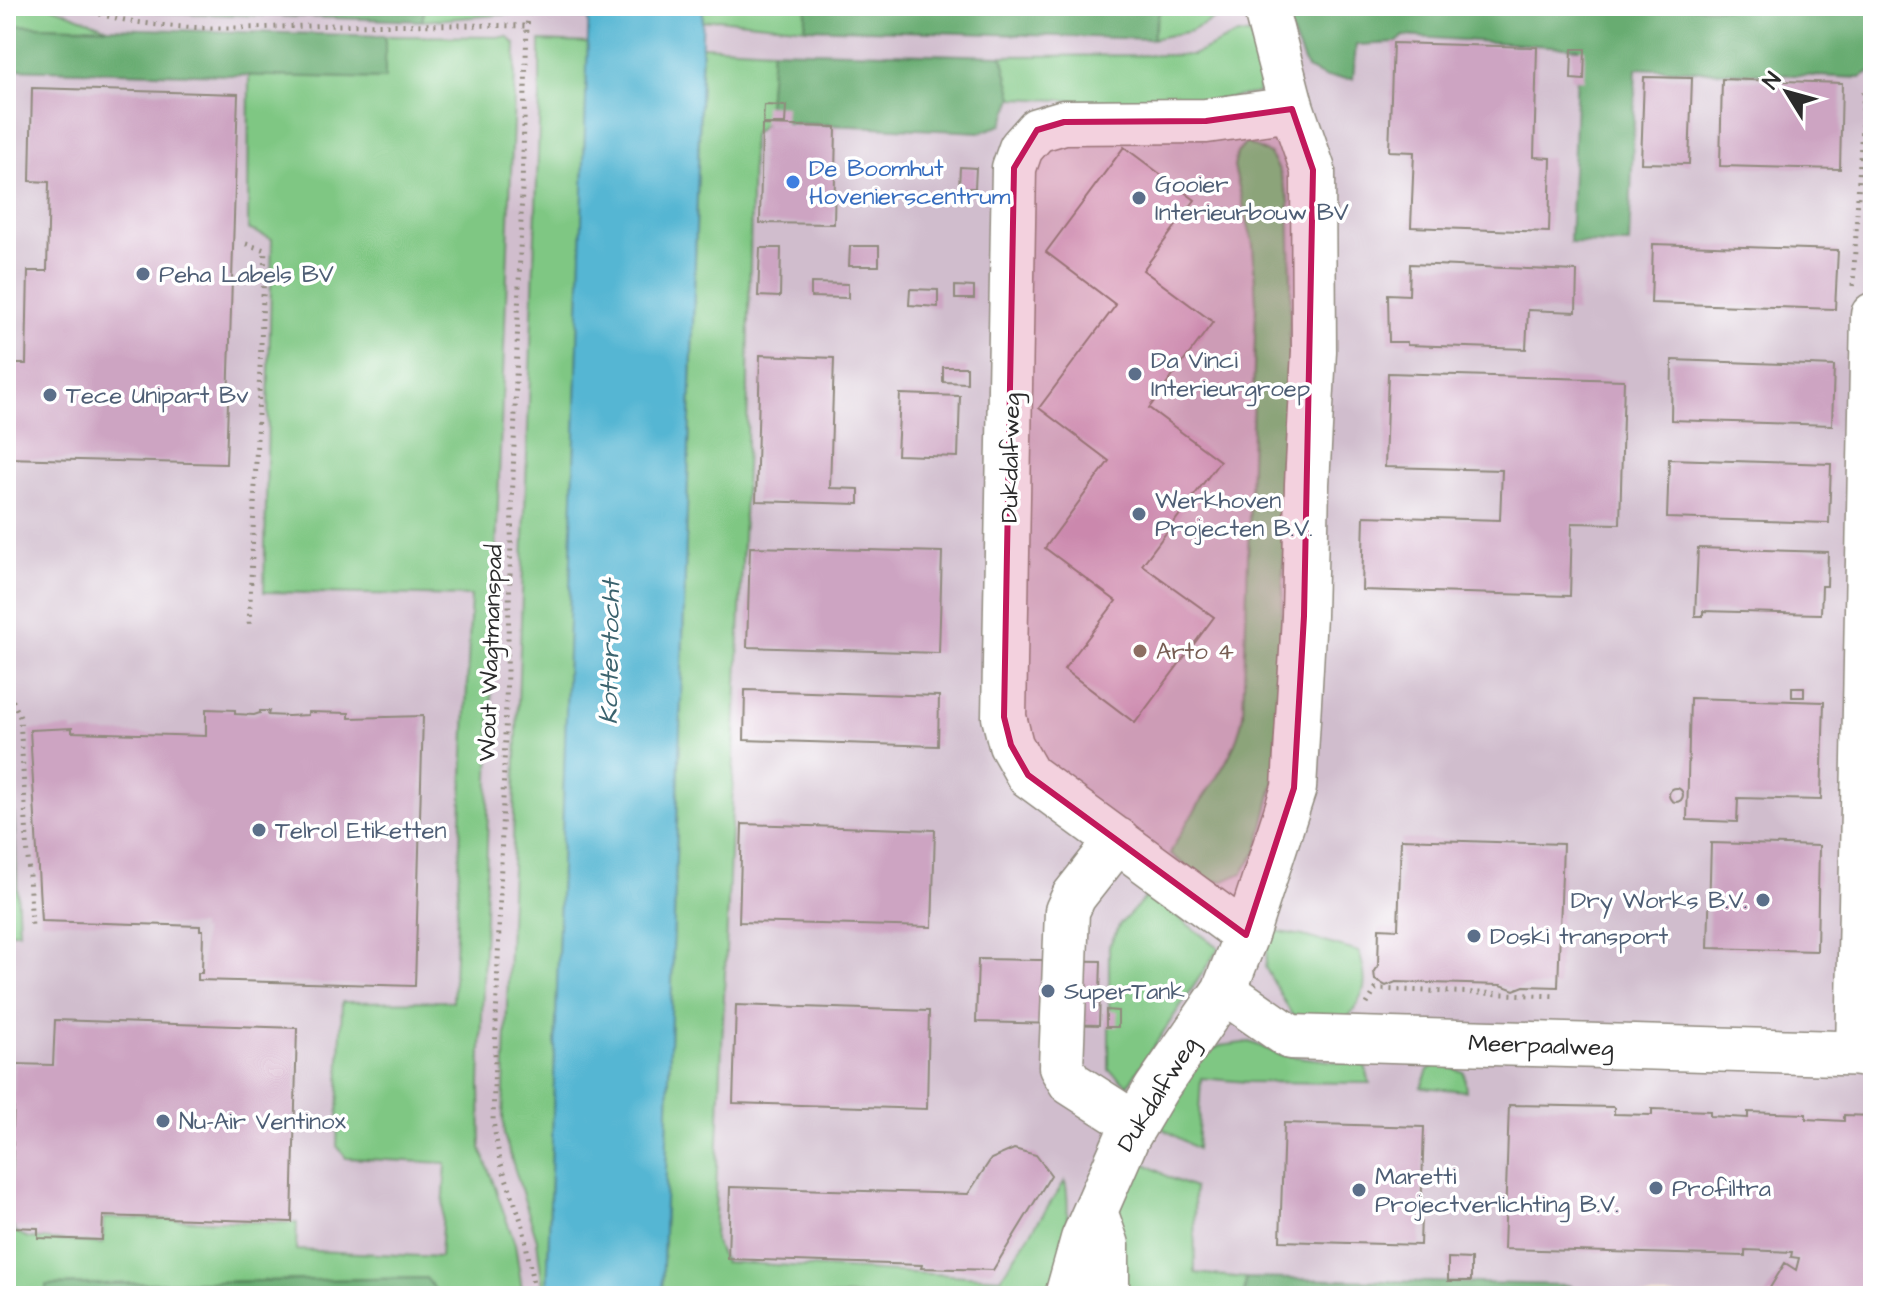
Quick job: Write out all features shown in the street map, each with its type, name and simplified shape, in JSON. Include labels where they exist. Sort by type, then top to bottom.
[{"type":"street","name":"Dukdalfweg","points":[[1067,1296],[1083,1239],[1096,1214],[1110,1173],[1135,1124],[1224,991],[1246,935],[1294,788],[1314,351],[1313,170],[1292,109],[1265,6]]},
{"type":"street","name":"Dukdalfweg","points":[[1246,935],[1028,775],[1011,745],[1004,717],[1014,168],[1021,148],[1037,130],[1064,122],[1206,121],[1292,109]]},
{"type":"street","points":[[1866,1054],[1873,315]]},
{"type":"street","points":[[1118,840],[1074,896],[1067,911],[1061,1067],[1071,1083],[1135,1124]]},
{"type":"street","name":"Meerpaalweg","points":[[1224,991],[1290,1037],[1866,1054]]},
{"type":"street","points":[[1096,1214],[1107,1245],[1107,1296]]},
{"type":"path","points":[[77,6],[95,13],[188,28],[527,26]]},
{"type":"path","name":"Wout Wagtmanspad","points":[[530,6],[493,1121],[500,1161],[523,1226],[535,1296]]},
{"type":"path","points":[[246,244],[265,250],[249,626]]},
{"type":"path","points":[[6,686],[20,717],[32,928]]},
{"type":"path","points":[[1346,1039],[1376,989],[1556,996]]},
{"type":"highlighted area","points":[[1292,109],[1313,170],[1304,616],[1294,788],[1246,935],[1028,775],[1011,745],[1004,717],[1014,168],[1037,130],[1064,122],[1206,121]]},
{"type":"shaded area","points":[[6,6],[1873,6],[1873,1296],[6,1296]]},
{"type":"green space","points":[[6,6],[50,6],[108,28],[6,25]]},
{"type":"green space","points":[[158,6],[425,6],[422,21],[156,12]]},
{"type":"green space","points":[[425,6],[519,6],[510,14],[422,21]]},
{"type":"green space","points":[[544,6],[589,6],[588,18],[543,17]]},
{"type":"green space","points":[[703,6],[807,6],[805,28],[717,19],[703,22]]},
{"type":"green space","points":[[807,6],[1161,6],[1152,39],[805,28]]},
{"type":"green space","points":[[1161,6],[1228,6],[1231,10],[1191,31],[1152,39]]},
{"type":"green space","points":[[1294,6],[1640,6],[1873,11],[1873,71],[1860,78],[1636,68],[1629,244],[1570,243],[1578,48],[1404,36],[1396,43],[1356,45],[1353,79],[1325,77],[1307,69],[1285,16]]},
{"type":"green space","points":[[6,25],[385,36],[385,79],[6,69]]},
{"type":"green space","points":[[1238,34],[1250,35],[1262,71],[1258,93],[1186,105],[1013,98],[1002,56],[1193,55]]},
{"type":"green space","points":[[385,36],[508,37],[516,45],[494,603],[480,1086],[481,1148],[515,1244],[523,1296],[440,1296],[426,1278],[46,1285],[46,1296],[6,1296],[6,1154],[15,1157],[14,1231],[28,1238],[103,1244],[103,1218],[297,1223],[296,1250],[440,1257],[446,1163],[346,1158],[337,1146],[342,1002],[453,1001],[471,596],[264,592],[272,239],[248,229],[249,75],[385,79]]},
{"type":"green space","points":[[540,41],[588,43],[547,1296],[544,1296],[537,1240],[504,1135],[503,1116]]},
{"type":"green space","points":[[702,46],[772,50],[767,122],[752,135],[747,443],[714,1239],[724,1262],[1001,1278],[1065,1181],[1067,1224],[1054,1296],[662,1296]]},
{"type":"green space","points":[[772,50],[1002,56],[1013,98],[1002,125],[981,132],[767,122]]},
{"type":"green space","points":[[1246,143],[1270,154],[1289,201],[1291,281],[1280,694],[1274,782],[1257,852],[1242,873],[1224,881],[1208,882],[1170,854],[1231,753],[1243,715],[1256,304],[1253,244],[1234,167],[1237,153]]},
{"type":"green space","points":[[6,721],[10,721],[19,932],[6,932]]},
{"type":"green space","points":[[1148,895],[1219,948],[1128,1085],[1109,1070],[1109,946],[1120,924]]},
{"type":"green space","points":[[1270,930],[1359,952],[1364,989],[1346,1021],[1292,1015],[1265,967]]},
{"type":"green space","points":[[1250,1042],[1281,1055],[1365,1065],[1370,1083],[1247,1082],[1201,1078],[1197,1149],[1162,1128],[1160,1116],[1204,1053],[1220,1046]]},
{"type":"green space","points":[[1438,1063],[1464,1072],[1466,1091],[1421,1087],[1428,1070]]},
{"type":"green space","points":[[1141,1161],[1194,1188],[1195,1273],[1246,1278],[1244,1296],[1116,1296],[1117,1231],[1126,1168]]},
{"type":"green space","points":[[426,1278],[440,1296],[46,1296],[46,1285]]},
{"type":"green space","points":[[1246,1278],[1568,1285],[1586,1296],[1244,1296]]},
{"type":"water","name":"Kottertocht","points":[[589,6],[703,6],[662,1296],[547,1296]]},
{"type":"building","points":[[1393,43],[1537,47],[1534,157],[1551,158],[1549,232],[1411,227],[1414,152],[1389,151]]},
{"type":"building","points":[[1572,49],[1585,49],[1584,80],[1571,79]]},
{"type":"building","points":[[1644,77],[1692,78],[1689,164],[1641,163]]},
{"type":"building","points":[[1722,79],[1842,83],[1840,169],[1720,166]]},
{"type":"building","points":[[32,88],[238,94],[226,464],[6,458],[6,364],[26,364],[28,271],[47,271],[49,182],[30,181]]},
{"type":"building","points":[[764,105],[786,106],[785,124],[763,124]]},
{"type":"building","points":[[762,125],[836,127],[834,224],[760,223]]},
{"type":"building","points":[[1124,147],[1195,200],[1143,270],[1213,322],[1149,408],[1220,461],[1142,565],[1214,617],[1135,723],[1064,669],[1116,601],[1045,548],[1109,461],[1039,408],[1116,305],[1046,252]]},
{"type":"building","points":[[960,167],[976,168],[975,188],[959,188]]},
{"type":"building","points":[[1653,244],[1838,250],[1835,309],[1651,303]]},
{"type":"building","points":[[850,246],[879,246],[879,266],[849,266]]},
{"type":"building","points":[[760,248],[781,248],[780,297],[758,296]]},
{"type":"building","points":[[1410,264],[1577,271],[1576,312],[1528,310],[1526,349],[1389,342],[1388,294],[1409,295]]},
{"type":"building","points":[[811,283],[848,284],[848,298],[811,297]]},
{"type":"building","points":[[955,286],[974,287],[974,299],[955,299]]},
{"type":"building","points":[[910,289],[938,290],[938,307],[909,305]]},
{"type":"building","points":[[760,355],[834,358],[830,488],[859,489],[859,504],[756,501]]},
{"type":"building","points":[[1672,360],[1834,366],[1832,425],[1671,420]]},
{"type":"building","points":[[943,367],[967,367],[967,383],[943,382]]},
{"type":"building","points":[[1388,373],[1624,380],[1620,524],[1572,523],[1570,596],[1362,590],[1364,516],[1500,520],[1502,470],[1385,467]]},
{"type":"building","points":[[900,394],[960,396],[958,457],[897,455]]},
{"type":"building","points":[[1669,459],[1831,464],[1829,523],[1667,518]]},
{"type":"building","points":[[750,547],[942,552],[939,653],[747,647]]},
{"type":"building","points":[[1698,548],[1828,552],[1827,586],[1822,586],[1821,614],[1703,611],[1703,616],[1695,616]]},
{"type":"building","points":[[1792,687],[1804,687],[1804,697],[1792,697]]},
{"type":"building","points":[[745,690],[939,696],[938,746],[744,740]]},
{"type":"building","points":[[1690,698],[1824,702],[1821,800],[1738,798],[1737,822],[1687,820]]},
{"type":"building","points":[[206,709],[235,710],[235,714],[254,715],[269,711],[268,715],[288,716],[308,715],[308,712],[349,713],[349,718],[423,716],[415,986],[198,980],[198,973],[202,973],[203,930],[200,926],[41,921],[30,730],[72,728],[72,732],[206,736]]},
{"type":"building","points":[[1676,788],[1683,795],[1676,802],[1669,795]]},
{"type":"building","points":[[742,824],[935,830],[932,927],[739,922]]},
{"type":"building","points":[[1401,839],[1563,844],[1558,987],[1524,986],[1514,990],[1501,985],[1396,982],[1386,986],[1375,980],[1379,928],[1398,929]]},
{"type":"building","points":[[1711,843],[1819,846],[1817,951],[1708,948]]},
{"type":"building","points":[[978,959],[1101,961],[1099,1025],[976,1022]]},
{"type":"building","points":[[736,1005],[929,1011],[927,1109],[733,1103]]},
{"type":"building","points":[[1106,1010],[1118,1011],[1118,1027],[1106,1027]]},
{"type":"building","points":[[55,1020],[297,1028],[292,1222],[103,1216],[102,1240],[38,1238],[38,1228],[10,1227],[13,1142],[6,1134],[13,1127],[15,1064],[53,1065]]},
{"type":"building","points":[[1509,1105],[1614,1107],[1614,1114],[1652,1115],[1652,1109],[1710,1111],[1710,1116],[1748,1118],[1748,1112],[1806,1114],[1806,1119],[1844,1121],[1844,1115],[1873,1116],[1873,1296],[1765,1296],[1785,1263],[1796,1270],[1799,1258],[1791,1257],[1792,1252],[1745,1250],[1745,1256],[1504,1249]]},
{"type":"building","points":[[1284,1123],[1424,1127],[1420,1245],[1280,1241]]},
{"type":"building","points":[[1014,1149],[1036,1155],[1051,1175],[993,1270],[728,1259],[730,1187],[968,1194],[991,1159]]},
{"type":"building","points":[[1448,1258],[1471,1259],[1471,1281],[1448,1281]]},
{"type":"place","name":"De Boomhut Hovenierscentrum","points":[[793,182]]},
{"type":"place","name":"Gooier Interieurbouw BV","points":[[1139,198]]},
{"type":"place","name":"Peha Labels BV","points":[[143,274]]},
{"type":"place","name":"Da Vinci Interieurgroep","points":[[1135,374]]},
{"type":"place","name":"Tece Unipart Bv","points":[[50,395]]},
{"type":"place","name":"Werkhoven Projecten B.V.","points":[[1139,514]]},
{"type":"place","name":"Arto 4","points":[[1140,651]]},
{"type":"place","name":"Telrol Etiketten","points":[[259,830]]},
{"type":"place","name":"Dry Works B.V.","points":[[1763,900]]},
{"type":"place","name":"Doski transport","points":[[1474,936]]},
{"type":"place","name":"SuperTank","points":[[1048,991]]},
{"type":"place","name":"Nu-Air Ventinox","points":[[163,1121]]},
{"type":"place","name":"Profiltra","points":[[1656,1188]]},
{"type":"place","name":"Maretti Projectverlichting B.V.","points":[[1359,1190]]}]
